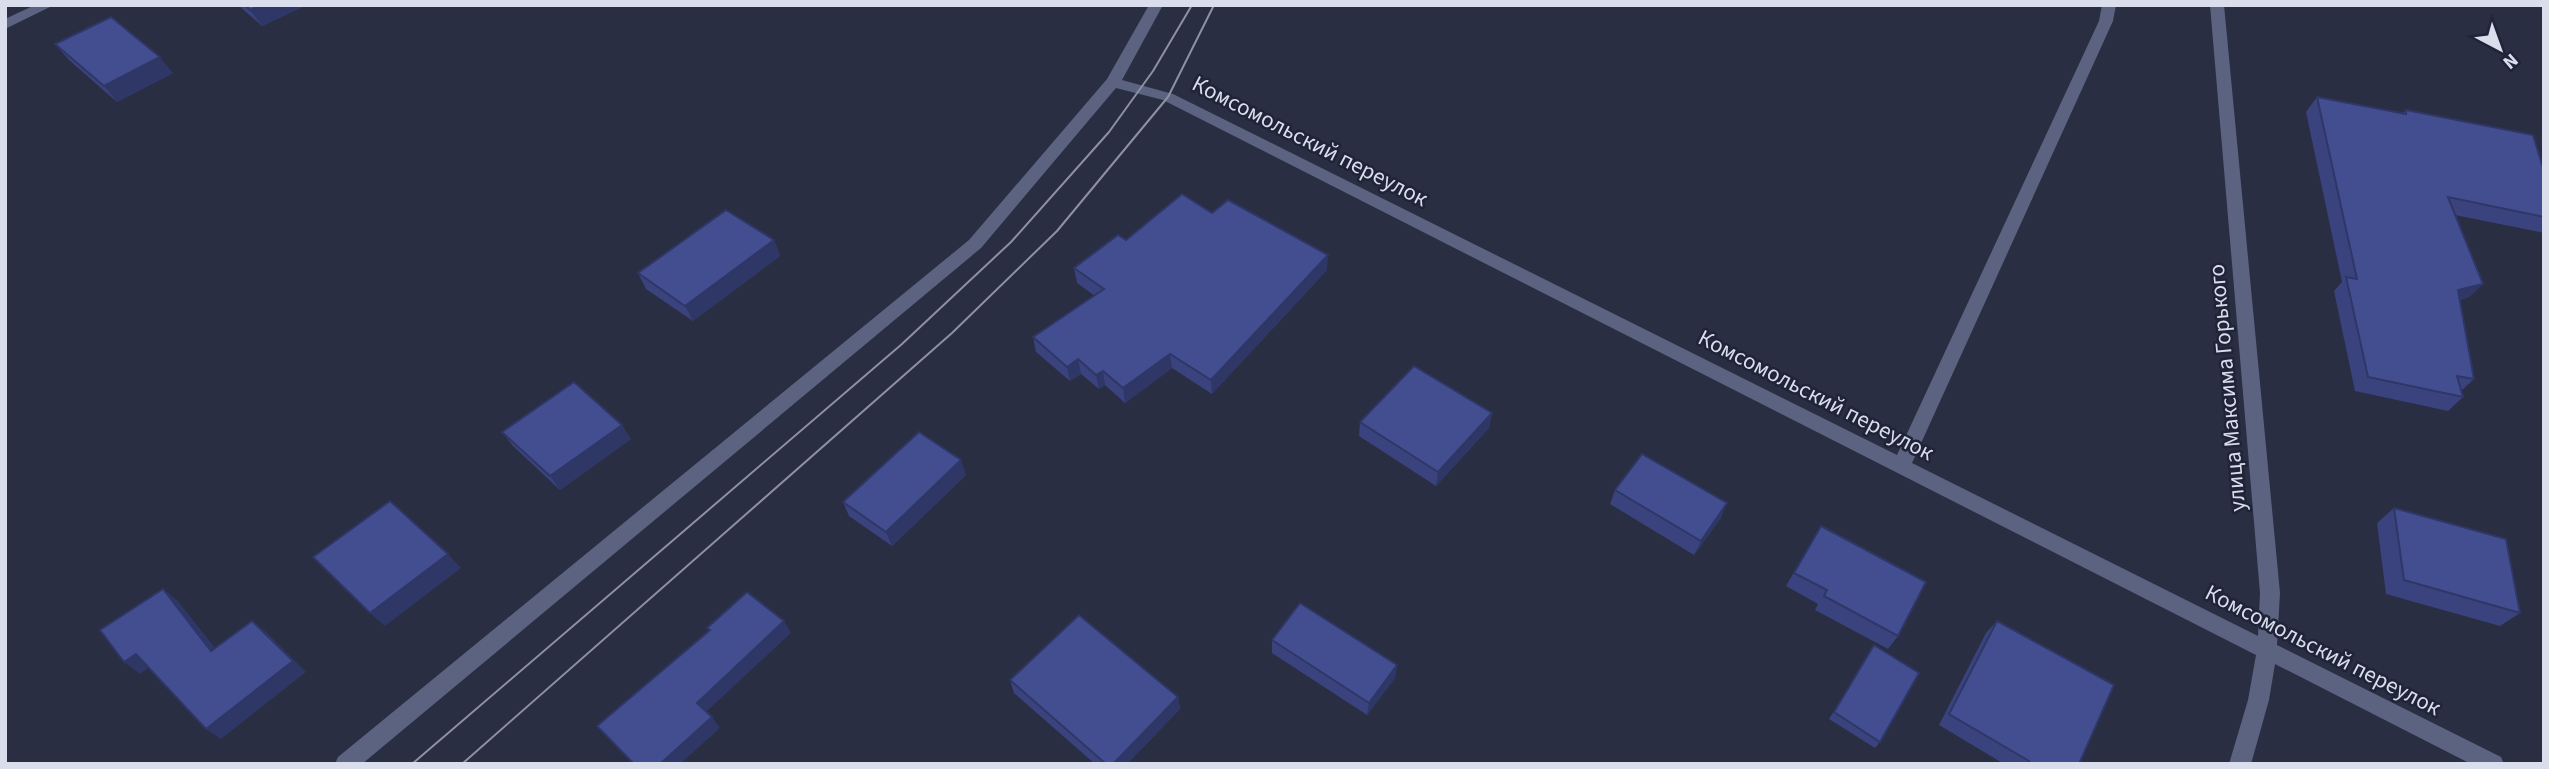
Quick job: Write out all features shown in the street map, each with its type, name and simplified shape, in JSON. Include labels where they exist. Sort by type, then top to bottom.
[{"type":"street","points":[[5,25],[47,5]]},
{"type":"street","points":[[346,764],[975,244],[1113,82],[1156,5]]},
{"type":"street","points":[[1902,465],[2106,21],[2109,5]]},
{"type":"street","name":"улица Максима Горького","points":[[2217,5],[2270,593],[2269,649],[2259,704],[2240,764]]},
{"type":"street","name":"Комсомольский переулок","points":[[1113,82],[1168,97],[2493,764]]},
{"type":"building","points":[[245,5],[261,5],[250,10]]},
{"type":"building","points":[[111,17],[160,57],[104,86],[55,44]]},
{"type":"building","points":[[2317,97],[2406,114],[2406,110],[2533,135],[2544,171],[2544,217],[2448,197],[2483,284],[2458,290],[2474,379],[2457,376],[2463,397],[2368,377],[2346,277],[2357,279]]},
{"type":"building","points":[[1182,194],[1212,213],[1228,200],[1328,255],[1211,380],[1170,354],[1123,388],[1103,371],[1096,375],[1078,359],[1067,367],[1033,337],[1104,289],[1074,268],[1118,235],[1126,240]]},
{"type":"building","points":[[726,210],[774,240],[685,306],[638,273]]},
{"type":"building","points":[[1414,366],[1492,413],[1438,472],[1360,422]]},
{"type":"building","points":[[574,382],[622,425],[550,476],[502,432]]},
{"type":"building","points":[[919,432],[961,460],[886,532],[843,502]]},
{"type":"building","points":[[1642,454],[1727,503],[1701,541],[1615,490]]},
{"type":"building","points":[[390,501],[448,554],[370,613],[313,557]]},
{"type":"building","points":[[2394,508],[2506,539],[2520,613],[2404,580]]},
{"type":"building","points":[[1821,526],[1926,582],[1898,636],[1824,596],[1827,590],[1794,573]]},
{"type":"building","points":[[163,589],[211,651],[252,621],[293,661],[206,729],[136,654],[124,662],[100,630]]},
{"type":"building","points":[[747,592],[784,621],[697,703],[712,717],[660,764],[634,764],[597,726],[710,630],[707,628]]},
{"type":"building","points":[[1300,603],[1397,665],[1369,703],[1272,640]]},
{"type":"building","points":[[1079,615],[1178,697],[1113,764],[1106,764],[1010,680]]},
{"type":"building","points":[[1997,621],[2114,685],[2079,764],[2027,764],[2029,761],[1949,714]]},
{"type":"building","points":[[1874,645],[1919,673],[1880,742],[1834,712]]},
{"type":"tram line","points":[[412,764],[902,344],[1011,242],[1109,132],[1153,71],[1192,5]]},
{"type":"tram line","points":[[462,764],[952,333],[1057,231],[1168,97],[1214,5]]}]
